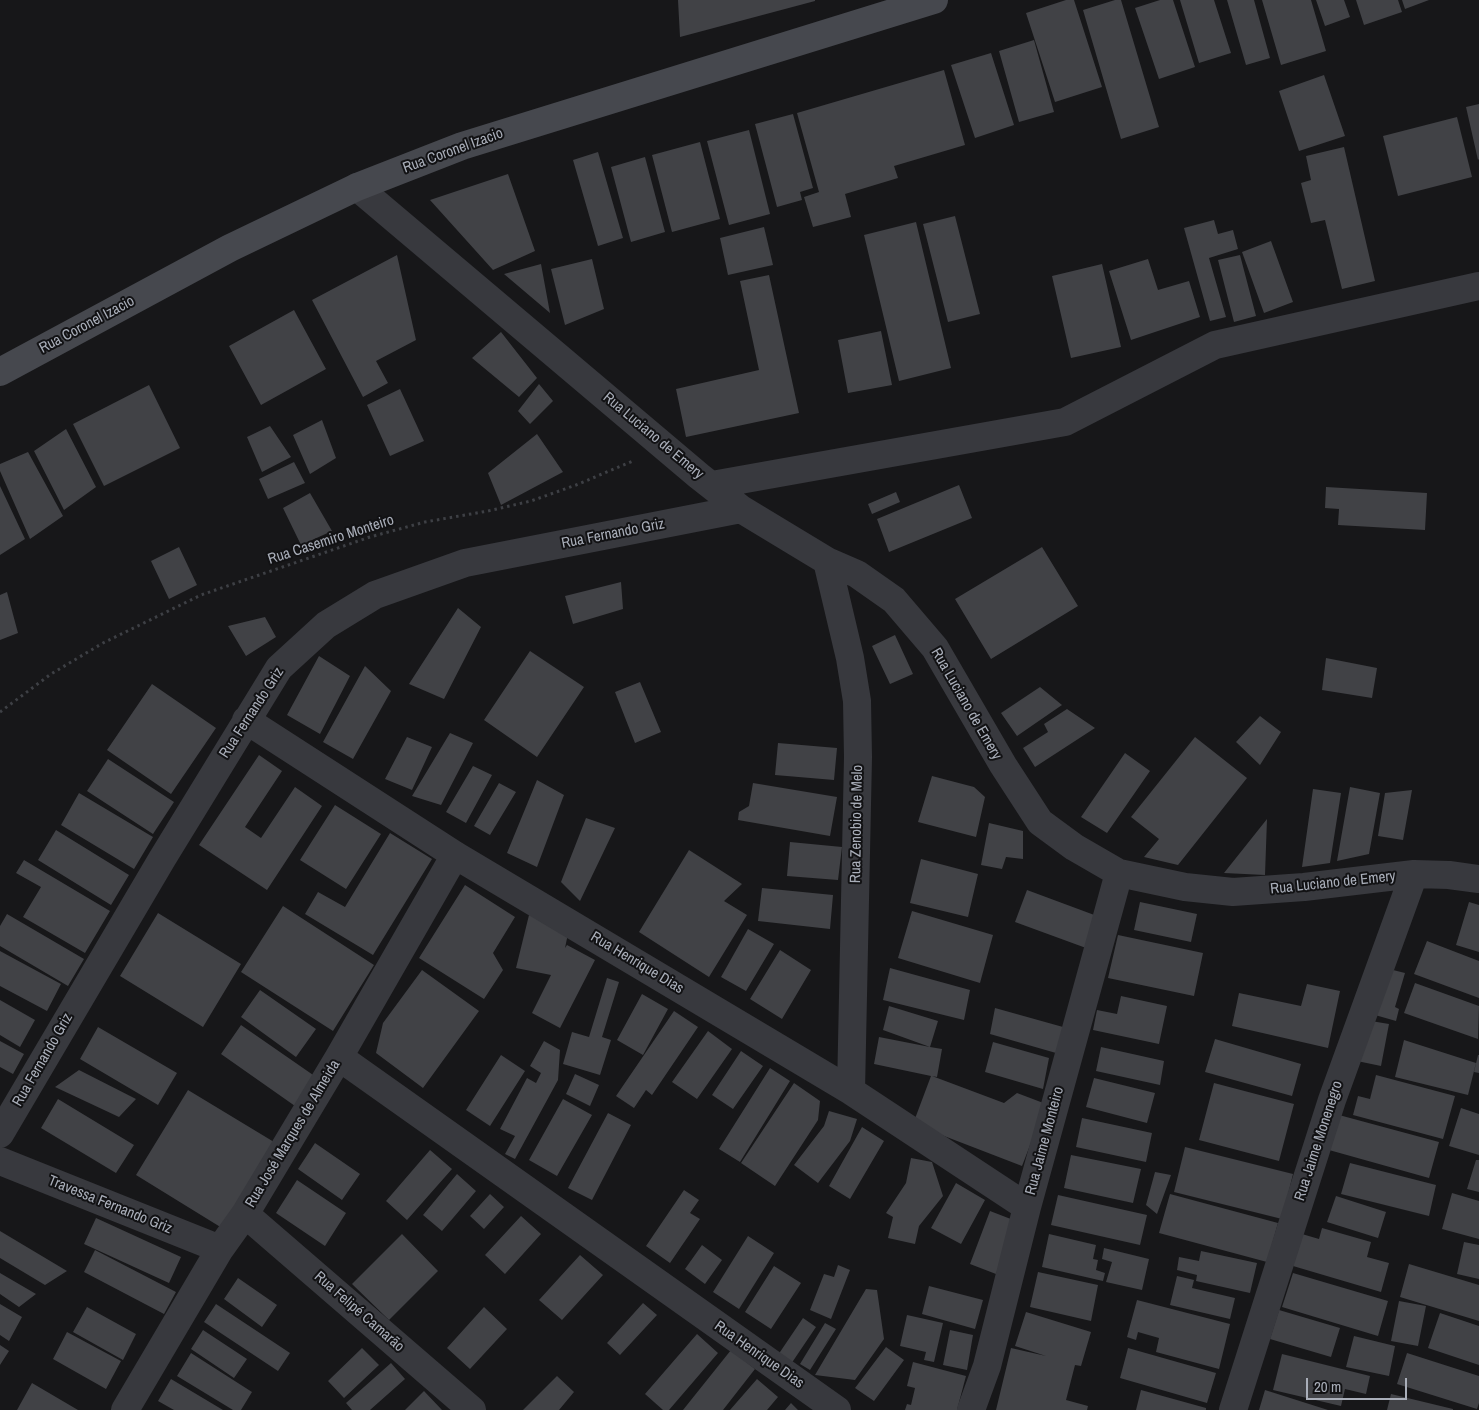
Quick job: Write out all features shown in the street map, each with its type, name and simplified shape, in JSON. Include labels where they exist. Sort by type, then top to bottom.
[{"type":"street","name":"Rua Coronel Izacio","points":[[0,372],[230,248],[357,187],[462,146],[934,0]]},
{"type":"street","name":"Rua Luciano de Emery","points":[[357,187],[741,509],[827,561],[857,574],[894,600],[935,648],[1003,765],[1040,822],[1074,847],[1119,873],[1185,887],[1233,892],[1304,887],[1414,874],[1449,875],[1479,879]]},
{"type":"street","points":[[712,485],[1064,422],[1215,345],[1479,286]]},
{"type":"street","name":"Rua Fernando Griz","points":[[0,1134],[167,851],[278,668],[326,625],[375,595],[465,564],[741,509]]},
{"type":"street","name":"Rua Zenobio de Melo","points":[[827,561],[850,658],[857,701],[858,767],[851,1090]]},
{"type":"street","name":"Rua Henrique Dias","points":[[246,720],[455,855],[851,1090],[1027,1207]]},
{"type":"street","name":"Rua José Marques de Almeida","points":[[125,1410],[220,1249],[245,1214],[339,1057],[455,855]]},
{"type":"street","name":"Rua Jaime Monteiro","points":[[971,1410],[986,1366],[1027,1207],[1119,873]]},
{"type":"street","name":"Rua Jaime Monenegro","points":[[1233,1410],[1332,1100],[1414,874]]},
{"type":"street","name":"Rua Henrique Dias","points":[[339,1057],[838,1410]]},
{"type":"street","name":"Travessa Fernando Griz","points":[[0,1161],[220,1249]]},
{"type":"street","name":"Rua Felipé Camarão","points":[[245,1214],[472,1410]]},
{"type":"path","name":"Rua Casemiro Monteiro","points":[[0,712],[51,674],[104,643],[201,595],[370,536],[424,522],[488,511],[530,501],[576,485],[666,447]]},
{"type":"building","points":[[678,0],[815,0],[815,1],[680,37]]},
{"type":"building","points":[[1066,0],[1074,0],[1102,87],[1055,102],[1026,13]]},
{"type":"building","points":[[1115,0],[1121,0],[1159,127],[1121,139],[1083,10]]},
{"type":"building","points":[[1160,0],[1173,0],[1195,67],[1159,79],[1135,8]]},
{"type":"building","points":[[1180,0],[1214,0],[1231,53],[1199,63]]},
{"type":"building","points":[[1227,0],[1254,0],[1270,58],[1246,65]]},
{"type":"building","points":[[1262,0],[1311,0],[1326,51],[1281,65]]},
{"type":"building","points":[[1316,0],[1344,0],[1350,17],[1325,26]]},
{"type":"building","points":[[1356,0],[1398,0],[1402,12],[1364,25]]},
{"type":"building","points":[[1402,0],[1429,0],[1405,9]]},
{"type":"building","points":[[1034,40],[1054,112],[1019,122],[999,51]]},
{"type":"building","points":[[991,53],[1014,125],[975,138],[951,65]]},
{"type":"building","points":[[944,70],[965,145],[894,166],[898,178],[845,194],[851,217],[813,227],[804,197],[819,192],[797,113]]},
{"type":"building","points":[[1324,75],[1345,136],[1299,151],[1279,91]]},
{"type":"building","points":[[1479,104],[1479,159],[1478,160],[1466,107]]},
{"type":"building","points":[[793,114],[813,188],[800,192],[802,200],[777,207],[755,124]]},
{"type":"building","points":[[1457,117],[1472,177],[1398,196],[1383,136]]},
{"type":"building","points":[[749,130],[770,214],[729,225],[707,141]]},
{"type":"building","points":[[700,142],[720,219],[672,232],[652,155]]},
{"type":"building","points":[[1344,147],[1375,281],[1342,289],[1325,220],[1311,223],[1301,183],[1311,180],[1306,156]]},
{"type":"building","points":[[598,152],[623,238],[598,246],[573,160]]},
{"type":"building","points":[[645,157],[665,232],[631,242],[611,167]]},
{"type":"building","points":[[508,174],[535,251],[493,270],[430,200]]},
{"type":"building","points":[[955,216],[980,314],[948,322],[923,224]]},
{"type":"building","points":[[1214,220],[1218,234],[1233,230],[1238,249],[1209,258],[1226,317],[1210,321],[1184,228]]},
{"type":"building","points":[[916,222],[951,368],[899,381],[864,235]]},
{"type":"building","points":[[764,227],[773,265],[728,275],[720,238]]},
{"type":"building","points":[[1271,241],[1293,302],[1264,313],[1242,252]]},
{"type":"building","points":[[397,255],[416,340],[376,361],[388,383],[363,397],[312,300]]},
{"type":"building","points":[[1240,255],[1256,316],[1234,322],[1218,260]]},
{"type":"building","points":[[592,259],[604,309],[565,325],[551,269]]},
{"type":"building","points":[[1148,259],[1158,290],[1189,281],[1200,317],[1131,340],[1109,271]]},
{"type":"building","points":[[541,264],[550,313],[504,274]]},
{"type":"building","points":[[1102,264],[1121,347],[1071,358],[1052,276]]},
{"type":"building","points":[[769,275],[799,413],[686,437],[676,389],[759,370],[740,281]]},
{"type":"building","points":[[294,310],[326,369],[261,405],[229,346]]},
{"type":"building","points":[[881,331],[892,385],[848,393],[838,340]]},
{"type":"building","points":[[501,332],[537,378],[519,397],[472,358]]},
{"type":"building","points":[[539,384],[553,401],[530,424],[518,411]]},
{"type":"building","points":[[149,385],[180,448],[104,486],[73,424]]},
{"type":"building","points":[[400,389],[424,441],[390,456],[367,405]]},
{"type":"building","points":[[322,420],[336,458],[310,474],[293,435]]},
{"type":"building","points":[[270,426],[291,457],[262,472],[247,437]]},
{"type":"building","points":[[66,429],[96,487],[64,510],[34,451]]},
{"type":"building","points":[[537,434],[563,472],[501,505],[488,473]]},
{"type":"building","points":[[28,452],[63,516],[30,539],[0,471],[0,464]]},
{"type":"building","points":[[294,462],[305,483],[268,499],[259,479]]},
{"type":"building","points":[[959,485],[972,518],[889,552],[877,519]]},
{"type":"building","points":[[0,486],[25,539],[0,555]]},
{"type":"building","points":[[1326,487],[1427,493],[1425,530],[1338,525],[1339,509],[1325,508]]},
{"type":"building","points":[[896,492],[900,502],[872,514],[868,504]]},
{"type":"building","points":[[310,493],[332,531],[301,545],[283,508]]},
{"type":"building","points":[[179,547],[197,585],[169,599],[151,561]]},
{"type":"building","points":[[1042,547],[1078,606],[991,659],[955,599]]},
{"type":"building","points":[[621,582],[623,609],[573,624],[565,596]]},
{"type":"building","points":[[7,592],[18,633],[0,640],[0,595]]},
{"type":"building","points":[[458,608],[481,627],[444,699],[409,684]]},
{"type":"building","points":[[265,617],[276,637],[246,656],[228,626]]},
{"type":"building","points":[[895,635],[913,674],[890,684],[872,646]]},
{"type":"building","points":[[530,651],[584,687],[537,757],[484,720]]},
{"type":"building","points":[[319,656],[350,676],[320,734],[287,715]]},
{"type":"building","points":[[1326,658],[1377,668],[1372,698],[1322,690]]},
{"type":"building","points":[[365,666],[391,691],[353,759],[323,742]]},
{"type":"building","points":[[640,682],[661,732],[635,743],[615,692]]},
{"type":"building","points":[[152,684],[216,728],[171,794],[107,750]]},
{"type":"building","points":[[1040,687],[1062,705],[1017,736],[1001,713]]},
{"type":"building","points":[[1067,709],[1095,728],[1035,767],[1023,748],[1048,732],[1044,724]]},
{"type":"building","points":[[1260,716],[1281,732],[1260,765],[1236,742]]},
{"type":"building","points":[[450,733],[473,743],[441,805],[412,796]]},
{"type":"building","points":[[407,737],[432,747],[412,790],[385,779]]},
{"type":"building","points":[[1195,737],[1247,778],[1178,865],[1144,857],[1159,839],[1131,817]]},
{"type":"building","points":[[778,743],[837,748],[834,780],[775,775]]},
{"type":"building","points":[[1125,753],[1150,771],[1107,833],[1081,817]]},
{"type":"building","points":[[259,755],[282,771],[245,827],[261,838],[295,787],[322,806],[267,890],[199,845]]},
{"type":"building","points":[[108,759],[174,802],[153,834],[87,791]]},
{"type":"building","points":[[473,766],[492,775],[466,823],[446,812]]},
{"type":"building","points":[[932,776],[974,787],[985,797],[976,837],[918,822]]},
{"type":"building","points":[[537,780],[564,795],[537,867],[507,853]]},
{"type":"building","points":[[499,783],[516,792],[490,835],[474,826]]},
{"type":"building","points":[[753,783],[837,797],[830,836],[738,820],[739,812],[749,806]]},
{"type":"building","points":[[1350,787],[1380,793],[1369,854],[1337,861]]},
{"type":"building","points":[[1313,789],[1341,793],[1330,863],[1302,867]]},
{"type":"building","points":[[1412,790],[1403,840],[1378,836],[1385,793]]},
{"type":"building","points":[[79,793],[153,837],[134,869],[61,825]]},
{"type":"building","points":[[335,805],[381,834],[346,889],[300,860]]},
{"type":"building","points":[[586,818],[615,828],[580,901],[561,882]]},
{"type":"building","points":[[1267,819],[1265,875],[1224,873]]},
{"type":"building","points":[[989,823],[1023,831],[1023,859],[1006,857],[1002,869],[981,865]]},
{"type":"building","points":[[56,830],[129,875],[111,905],[38,860]]},
{"type":"building","points":[[390,833],[432,859],[373,955],[305,914],[318,892],[345,907]]},
{"type":"building","points":[[790,842],[842,847],[838,880],[787,876]]},
{"type":"building","points":[[689,850],[742,884],[724,901],[747,915],[709,977],[639,932]]},
{"type":"building","points":[[921,859],[978,874],[968,917],[910,903]]},
{"type":"building","points":[[24,860],[110,911],[85,953],[23,917],[41,887],[16,873]]},
{"type":"building","points":[[465,885],[515,917],[493,953],[503,970],[484,999],[419,958]]},
{"type":"building","points":[[762,888],[833,895],[830,929],[758,921]]},
{"type":"building","points":[[1027,890],[1097,916],[1086,948],[1015,922]]},
{"type":"building","points":[[1140,902],[1197,914],[1191,942],[1134,930]]},
{"type":"building","points":[[1469,902],[1479,905],[1479,952],[1456,945]]},
{"type":"building","points":[[283,906],[374,965],[333,1031],[241,972]]},
{"type":"building","points":[[912,911],[993,935],[980,983],[898,958]]},
{"type":"building","points":[[158,913],[241,964],[203,1027],[120,976]]},
{"type":"building","points":[[7,914],[84,959],[68,986],[0,946],[0,926]]},
{"type":"building","points":[[529,915],[570,924],[565,948],[567,945],[595,960],[560,1028],[532,1013],[551,975],[516,968]]},
{"type":"building","points":[[748,929],[774,944],[746,991],[721,977]]},
{"type":"building","points":[[1118,935],[1203,953],[1194,996],[1108,978]]},
{"type":"building","points":[[1427,941],[1479,961],[1479,998],[1414,974]]},
{"type":"building","points":[[780,950],[811,970],[782,1019],[750,999]]},
{"type":"building","points":[[0,951],[61,984],[47,1011],[0,986]]},
{"type":"building","points":[[890,968],[970,990],[964,1020],[883,1000]]},
{"type":"building","points":[[1389,969],[1405,973],[1395,1007],[1399,1009],[1396,1021],[1375,1015]]},
{"type":"building","points":[[422,970],[479,1011],[423,1088],[376,1053],[383,1023]]},
{"type":"building","points":[[607,978],[619,982],[602,1037],[611,1040],[600,1075],[563,1064],[572,1032],[589,1037]]},
{"type":"building","points":[[1415,983],[1479,1006],[1478,1039],[1404,1013]]},
{"type":"building","points":[[1307,984],[1340,991],[1328,1048],[1232,1026],[1239,993],[1301,1006]]},
{"type":"building","points":[[260,990],[316,1029],[296,1057],[241,1017]]},
{"type":"building","points":[[642,994],[668,1009],[643,1055],[617,1040]]},
{"type":"building","points":[[1121,996],[1167,1006],[1159,1044],[1093,1030],[1097,1010],[1117,1014]]},
{"type":"building","points":[[0,1000],[35,1020],[20,1047],[0,1035]]},
{"type":"building","points":[[889,1006],[938,1021],[930,1047],[883,1030]]},
{"type":"building","points":[[995,1008],[1063,1027],[1056,1053],[990,1034]]},
{"type":"building","points":[[674,1011],[698,1027],[652,1095],[646,1090],[634,1108],[616,1096]]},
{"type":"building","points":[[1365,1020],[1389,1024],[1381,1066],[1357,1061]]},
{"type":"building","points":[[241,1025],[316,1077],[295,1106],[221,1054]]},
{"type":"building","points":[[98,1027],[177,1073],[158,1105],[80,1059]]},
{"type":"building","points":[[708,1031],[732,1049],[697,1099],[672,1082]]},
{"type":"building","points":[[879,1037],[942,1049],[937,1077],[932,1076],[1004,1103],[1017,1093],[1046,1104],[1022,1166],[913,1124],[931,1076],[874,1064]]},
{"type":"building","points":[[1215,1039],[1301,1064],[1292,1096],[1205,1072]]},
{"type":"building","points":[[1404,1040],[1476,1063],[1468,1095],[1395,1077]]},
{"type":"building","points":[[0,1041],[24,1054],[13,1074],[0,1067]]},
{"type":"building","points":[[544,1041],[560,1050],[558,1080],[515,1159],[505,1154],[515,1136],[500,1129],[527,1078],[536,1083],[541,1073],[530,1066]]},
{"type":"building","points":[[993,1042],[1049,1058],[1043,1089],[985,1072]]},
{"type":"building","points":[[1101,1047],[1164,1061],[1160,1085],[1096,1071]]},
{"type":"building","points":[[741,1051],[763,1066],[733,1109],[712,1095]]},
{"type":"building","points":[[501,1055],[525,1071],[490,1126],[466,1110]]},
{"type":"building","points":[[1479,1055],[1479,1073],[1474,1072]]},
{"type":"building","points":[[770,1068],[790,1081],[740,1162],[719,1149]]},
{"type":"building","points":[[79,1070],[136,1099],[119,1117],[55,1087]]},
{"type":"building","points":[[575,1074],[599,1085],[590,1106],[566,1094]]},
{"type":"building","points":[[1376,1075],[1455,1096],[1443,1139],[1353,1115],[1358,1096],[1370,1099]]},
{"type":"building","points":[[1094,1078],[1155,1093],[1147,1123],[1086,1107]]},
{"type":"building","points":[[794,1083],[820,1101],[818,1120],[775,1186],[741,1163]]},
{"type":"building","points":[[1214,1083],[1294,1104],[1279,1161],[1199,1140]]},
{"type":"building","points":[[188,1090],[274,1142],[222,1228],[136,1175]]},
{"type":"building","points":[[58,1099],[134,1145],[116,1173],[41,1128]]},
{"type":"building","points":[[563,1099],[592,1115],[557,1176],[529,1160]]},
{"type":"building","points":[[1461,1108],[1479,1114],[1479,1155],[1449,1146]]},
{"type":"building","points":[[829,1111],[857,1119],[850,1141],[818,1183],[794,1165],[824,1126]]},
{"type":"building","points":[[608,1113],[631,1125],[592,1200],[568,1188]]},
{"type":"building","points":[[1339,1115],[1439,1142],[1429,1178],[1329,1150]]},
{"type":"building","points":[[1082,1118],[1152,1133],[1146,1162],[1076,1147]]},
{"type":"building","points":[[862,1127],[884,1141],[850,1199],[829,1186]]},
{"type":"building","points":[[315,1143],[360,1174],[342,1200],[298,1169]]},
{"type":"building","points":[[1185,1147],[1293,1174],[1282,1219],[1174,1192]]},
{"type":"building","points":[[430,1150],[452,1169],[407,1220],[386,1201]]},
{"type":"building","points":[[1071,1155],[1141,1169],[1133,1203],[1064,1188]]},
{"type":"building","points":[[911,1158],[932,1162],[943,1196],[919,1226],[915,1244],[888,1238],[893,1217],[886,1213],[906,1183]]},
{"type":"building","points":[[1476,1160],[1479,1160],[1479,1192],[1467,1189]]},
{"type":"building","points":[[1350,1163],[1436,1185],[1429,1216],[1341,1194]]},
{"type":"building","points":[[1155,1172],[1171,1175],[1157,1214],[1146,1205]]},
{"type":"building","points":[[457,1174],[476,1191],[442,1231],[423,1215]]},
{"type":"building","points":[[297,1180],[346,1213],[325,1246],[276,1213]]},
{"type":"building","points":[[956,1183],[985,1200],[961,1244],[931,1228]]},
{"type":"building","points":[[684,1190],[699,1200],[690,1213],[700,1219],[670,1263],[646,1246]]},
{"type":"building","points":[[1452,1193],[1479,1201],[1479,1239],[1442,1229]]},
{"type":"building","points":[[490,1194],[504,1207],[484,1229],[470,1216]]},
{"type":"building","points":[[1170,1194],[1278,1223],[1267,1262],[1159,1233]]},
{"type":"building","points":[[1058,1195],[1147,1215],[1140,1245],[1051,1225]]},
{"type":"building","points":[[1336,1196],[1386,1212],[1378,1238],[1327,1222]]},
{"type":"building","points":[[990,1211],[1016,1221],[996,1274],[970,1264]]},
{"type":"building","points":[[521,1216],[541,1234],[505,1274],[485,1255]]},
{"type":"building","points":[[96,1218],[181,1257],[169,1283],[84,1244]]},
{"type":"building","points":[[1322,1228],[1371,1242],[1367,1257],[1389,1263],[1381,1292],[1293,1266],[1302,1234],[1319,1239]]},
{"type":"building","points":[[0,1231],[67,1271],[45,1285],[0,1258]]},
{"type":"building","points":[[402,1234],[438,1271],[389,1320],[352,1284]]},
{"type":"building","points":[[1049,1234],[1096,1245],[1093,1259],[1098,1260],[1096,1270],[1105,1273],[1103,1281],[1042,1267]]},
{"type":"building","points":[[748,1236],[774,1253],[739,1309],[713,1292]]},
{"type":"building","points":[[1464,1242],[1479,1245],[1479,1279],[1457,1274]]},
{"type":"building","points":[[702,1245],[722,1260],[705,1284],[685,1269]]},
{"type":"building","points":[[1104,1248],[1149,1259],[1142,1290],[1106,1282],[1112,1262],[1102,1259]]},
{"type":"building","points":[[95,1250],[176,1292],[164,1314],[84,1272]]},
{"type":"building","points":[[1201,1251],[1257,1263],[1250,1293],[1196,1281],[1197,1275],[1177,1270],[1179,1257],[1199,1261]]},
{"type":"building","points":[[580,1255],[603,1275],[562,1320],[539,1300]]},
{"type":"building","points":[[1409,1264],[1479,1285],[1479,1321],[1400,1297]]},
{"type":"building","points":[[838,1265],[850,1270],[831,1319],[810,1310],[824,1274],[834,1277]]},
{"type":"building","points":[[774,1266],[801,1283],[771,1329],[745,1312]]},
{"type":"building","points":[[1038,1272],[1098,1285],[1091,1321],[1030,1307]]},
{"type":"building","points":[[0,1273],[36,1294],[19,1307],[0,1294]]},
{"type":"building","points":[[1293,1273],[1388,1301],[1378,1336],[1282,1307]]},
{"type":"building","points":[[1177,1276],[1194,1280],[1192,1288],[1235,1298],[1230,1319],[1170,1305]]},
{"type":"building","points":[[238,1278],[277,1305],[262,1327],[224,1299]]},
{"type":"building","points":[[929,1286],[983,1300],[975,1329],[922,1314]]},
{"type":"building","points":[[866,1289],[877,1290],[884,1339],[855,1380],[815,1375]]},
{"type":"building","points":[[1137,1300],[1230,1324],[1219,1369],[1156,1352],[1159,1338],[1138,1332],[1136,1340],[1127,1337]]},
{"type":"building","points":[[1399,1301],[1426,1306],[1418,1346],[1391,1341]]},
{"type":"building","points":[[643,1303],[657,1315],[620,1355],[607,1343]]},
{"type":"building","points":[[0,1304],[22,1317],[9,1341],[0,1335]]},
{"type":"building","points":[[216,1304],[290,1353],[278,1371],[204,1322]]},
{"type":"building","points":[[87,1307],[136,1334],[123,1360],[73,1332]]},
{"type":"building","points":[[484,1307],[507,1329],[470,1369],[447,1348]]},
{"type":"building","points":[[1279,1310],[1340,1328],[1331,1357],[1270,1339]]},
{"type":"building","points":[[1026,1312],[1091,1332],[1081,1366],[1075,1365],[1066,1400],[1088,1406],[1087,1410],[996,1410],[1011,1348],[1046,1356],[1015,1346]]},
{"type":"building","points":[[1440,1313],[1479,1326],[1479,1365],[1428,1348]]},
{"type":"building","points":[[907,1315],[943,1323],[934,1362],[924,1360],[926,1352],[900,1346]]},
{"type":"building","points":[[803,1318],[816,1327],[791,1364],[778,1355]]},
{"type":"building","points":[[825,1323],[836,1329],[810,1370],[800,1364]]},
{"type":"building","points":[[203,1330],[247,1359],[234,1378],[191,1349]]},
{"type":"building","points":[[950,1330],[973,1335],[967,1370],[943,1365]]},
{"type":"building","points":[[67,1332],[121,1361],[106,1389],[53,1359]]},
{"type":"building","points":[[697,1334],[718,1353],[669,1410],[663,1410],[645,1394]]},
{"type":"building","points":[[1354,1336],[1395,1346],[1389,1376],[1346,1367]]},
{"type":"building","points":[[0,1345],[9,1351],[0,1365]]},
{"type":"building","points":[[886,1347],[904,1360],[874,1401],[855,1388]]},
{"type":"building","points":[[362,1348],[379,1365],[344,1398],[328,1381]]},
{"type":"building","points":[[1128,1348],[1216,1373],[1207,1403],[1120,1378]]},
{"type":"building","points":[[731,1350],[755,1369],[723,1410],[683,1410]]},
{"type":"building","points":[[191,1353],[252,1392],[241,1410],[233,1410],[177,1376]]},
{"type":"building","points":[[1407,1353],[1479,1376],[1479,1403],[1477,1409],[1397,1384]]},
{"type":"building","points":[[1282,1354],[1370,1376],[1366,1394],[1345,1389],[1341,1406],[1273,1390]]},
{"type":"building","points":[[913,1362],[966,1376],[957,1410],[905,1410],[907,1404],[911,1405],[915,1388],[907,1386]]},
{"type":"building","points":[[391,1363],[405,1379],[370,1410],[352,1410],[346,1403]]},
{"type":"building","points":[[557,1376],[574,1392],[559,1410],[523,1410]]},
{"type":"building","points":[[171,1379],[223,1410],[174,1410],[158,1401]]},
{"type":"building","points":[[757,1379],[778,1397],[767,1410],[730,1410]]},
{"type":"building","points":[[32,1383],[78,1410],[17,1410]]},
{"type":"building","points":[[1141,1390],[1206,1408],[1206,1410],[1136,1410]]},
{"type":"building","points":[[1265,1390],[1328,1410],[1259,1410]]},
{"type":"building","points":[[424,1391],[442,1410],[405,1410]]},
{"type":"building","points":[[1391,1394],[1453,1409],[1453,1410],[1387,1410]]},
{"type":"building","points":[[791,1403],[798,1410],[785,1410]]}]
